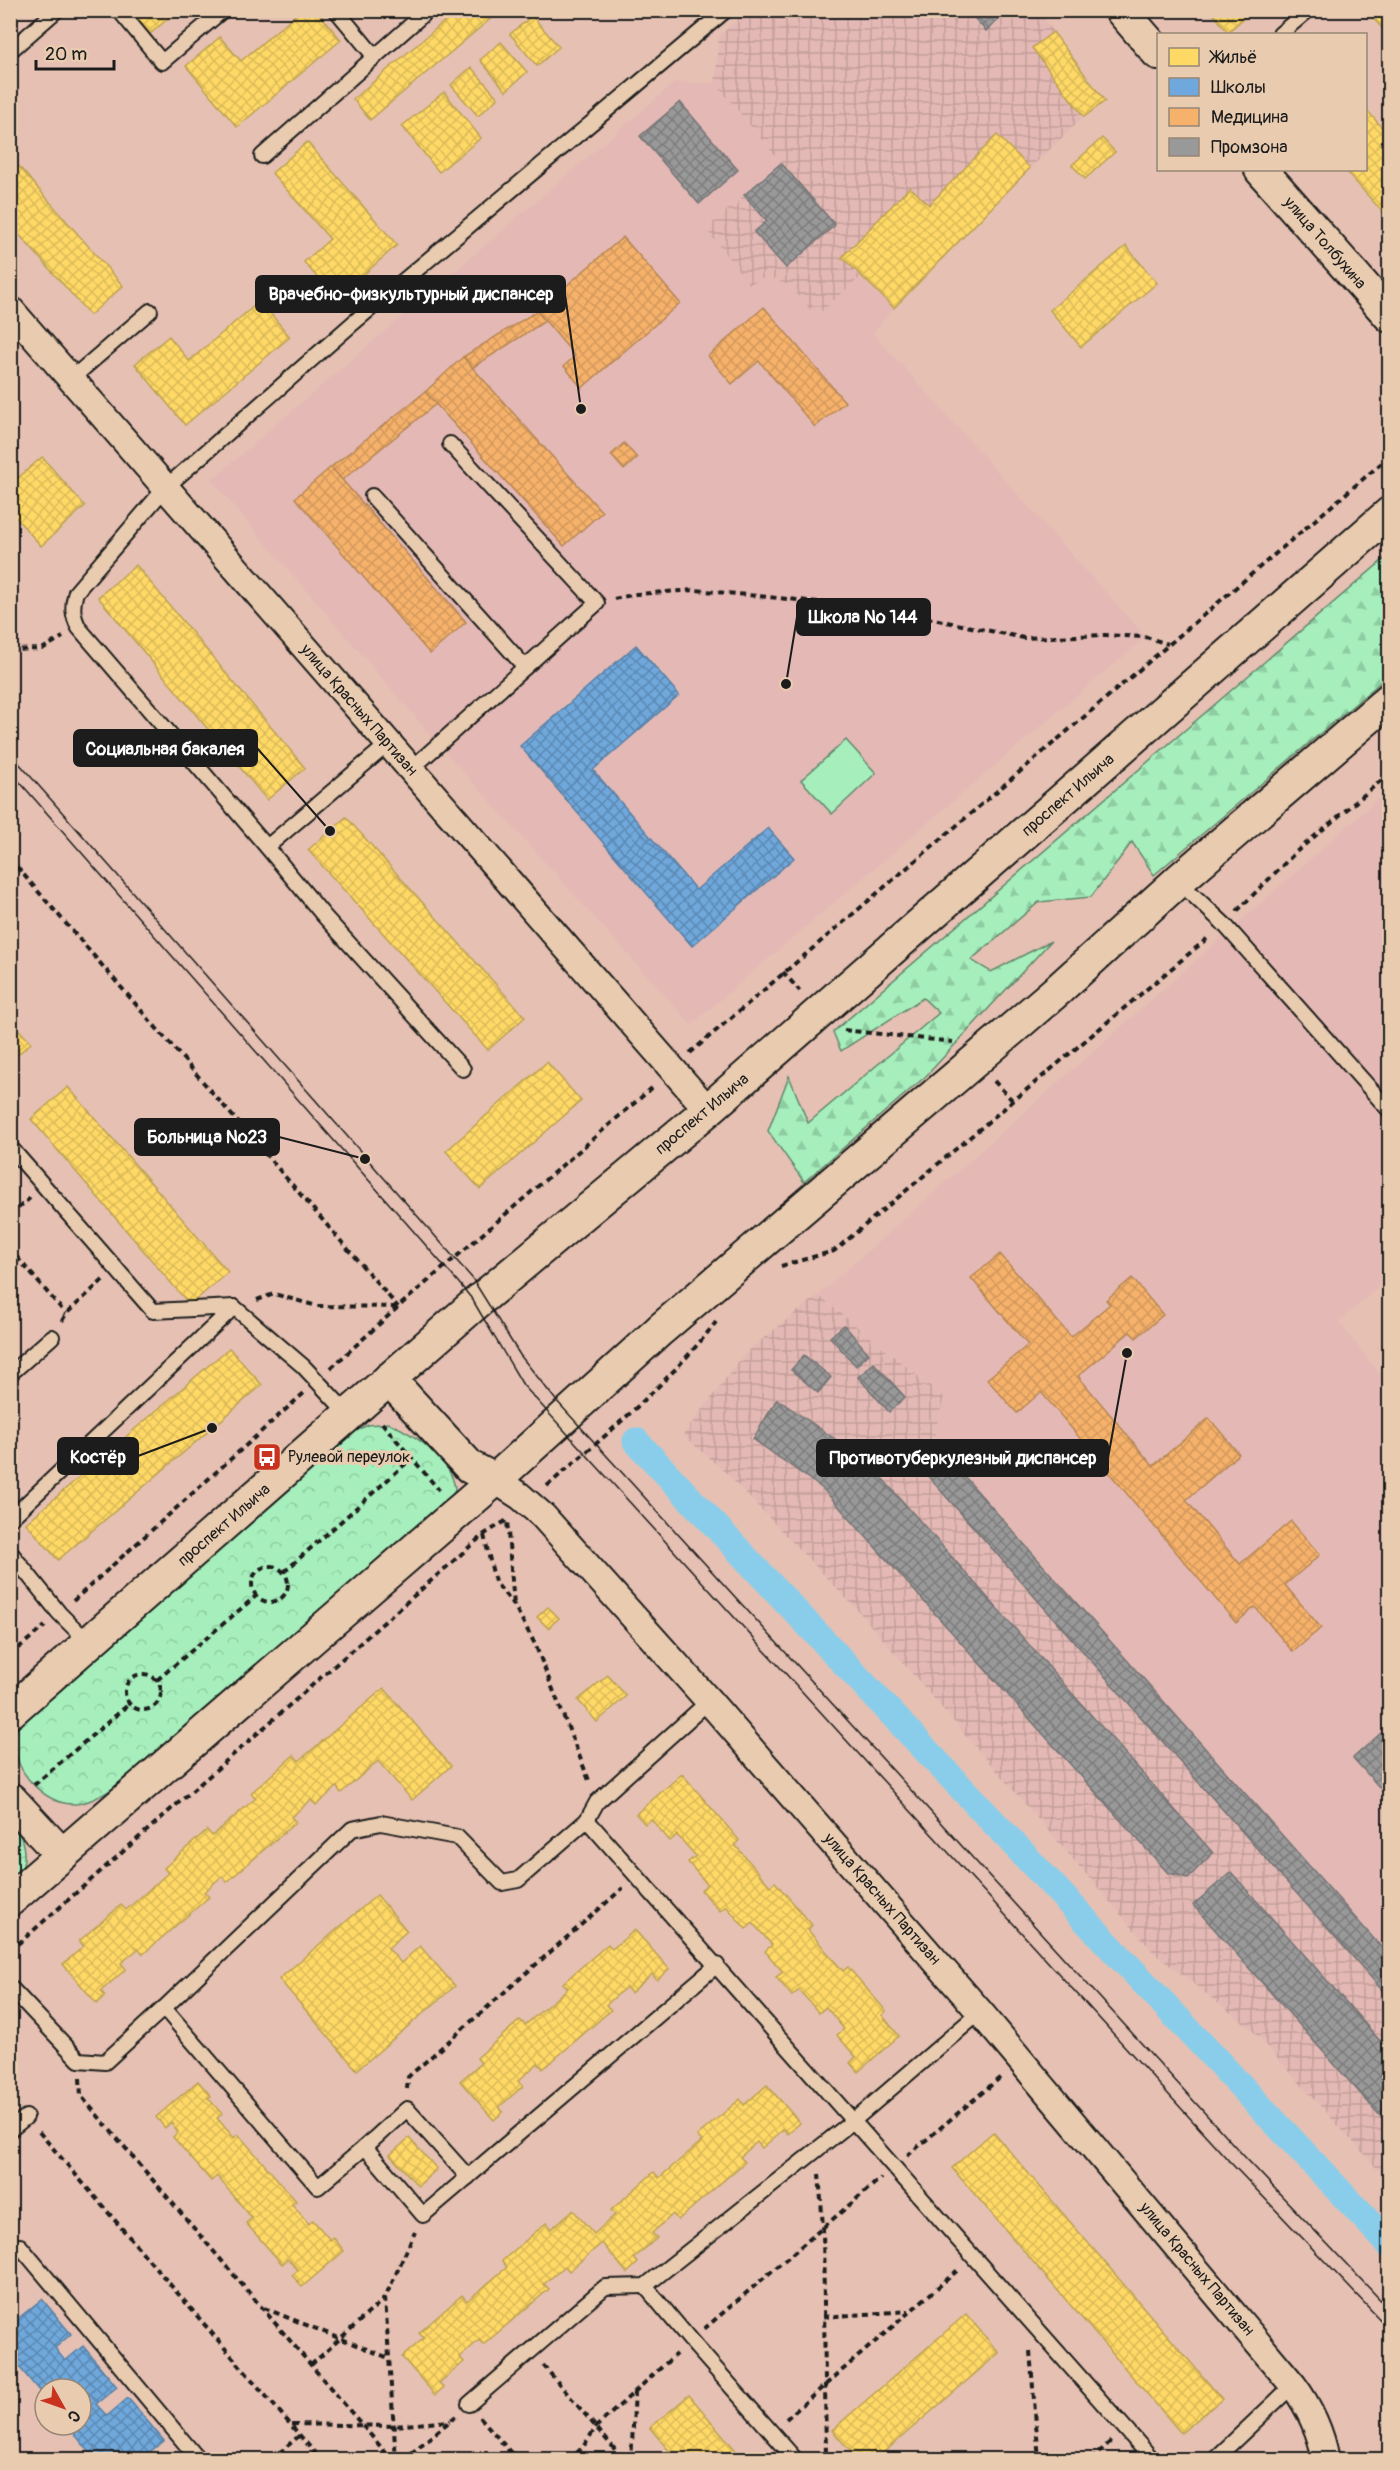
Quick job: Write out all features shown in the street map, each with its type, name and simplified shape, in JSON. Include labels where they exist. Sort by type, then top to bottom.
[{"type":"street","points":[[1121,10],[1157,52]]},
{"type":"street","name":"улица Толбухина","points":[[1262,171],[1389,316]]},
{"type":"street","name":"улица Красных Партизан","points":[[10,309],[708,1110]]},
{"type":"street","name":"проспект Ильича","points":[[10,1712],[480,1300],[708,1110],[1389,513]]},
{"type":"street","points":[[10,1900],[495,1480],[660,1330],[1060,988],[1178,880],[1389,699]]},
{"type":"street","name":"улица Красных Партизан","points":[[389,1379],[470,1467],[520,1496],[543,1516],[709,1701],[980,2012],[1293,2385],[1323,2440],[1326,2460]]},
{"type":"street","points":[[22,1792],[62,1855]]},
{"type":"lane","points":[[10,51],[57,10]]},
{"type":"lane","points":[[119,10],[162,62],[223,10]]},
{"type":"lane","points":[[336,10],[375,57]]},
{"type":"lane","points":[[262,156],[428,10]]},
{"type":"lane","points":[[463,1069],[324,916],[79,628],[72,606],[76,592],[165,488],[351,324],[726,10]]},
{"type":"lane","points":[[1281,33],[1306,12]]},
{"type":"lane","points":[[71,379],[150,311]]},
{"type":"lane","points":[[410,770],[597,603],[450,444]]},
{"type":"lane","points":[[372,496],[525,668]]},
{"type":"lane","points":[[267,847],[388,744]]},
{"type":"lane","points":[[1178,880],[1224,924],[1389,1111]]},
{"type":"lane","points":[[10,1147],[153,1311],[234,1307],[317,1381],[349,1415]]},
{"type":"lane","points":[[10,1519],[234,1307]]},
{"type":"lane","points":[[10,1374],[52,1337]]},
{"type":"lane","points":[[10,1552],[59,1613],[90,1644]]},
{"type":"lane","points":[[10,1987],[79,2060],[105,2062],[352,1829],[381,1822],[458,1837],[502,1883],[518,1880],[587,1820],[597,1802],[709,1701]]},
{"type":"lane","points":[[587,1820],[1153,2460]]},
{"type":"lane","points":[[365,2147],[423,2215],[717,1965]]},
{"type":"lane","points":[[164,2007],[318,2187],[407,2109],[468,2177]]},
{"type":"lane","points":[[469,2404],[605,2287],[645,2286],[853,2121],[980,2012]]},
{"type":"lane","points":[[10,2130],[26,2117]]},
{"type":"lane","points":[[10,2254],[20,2246],[199,2460]]},
{"type":"lane","points":[[645,2286],[796,2460]]},
{"type":"lane","points":[[1214,2460],[1293,2385]]},
{"type":"path","points":[[10,1655],[398,1307],[637,1103],[671,1069],[1389,456]]},
{"type":"path","points":[[597,603],[636,594],[696,590],[880,608],[1024,638],[1105,635],[1146,637],[1169,644]]},
{"type":"path","points":[[10,650],[42,649],[79,628]]},
{"type":"path","points":[[774,1268],[834,1251],[1224,924],[1296,852],[1389,773]]},
{"type":"path","points":[[10,858],[398,1307]]},
{"type":"path","points":[[783,972],[802,994]]},
{"type":"path","points":[[832,1029],[959,1043]]},
{"type":"path","points":[[989,1076],[1012,1100]]},
{"type":"path","points":[[10,1249],[66,1314]]},
{"type":"path","points":[[52,1337],[66,1314],[116,1269]]},
{"type":"path","points":[[234,1307],[274,1294],[317,1306],[398,1307]]},
{"type":"path","points":[[543,1489],[596,1444],[689,1357],[722,1314]]},
{"type":"path","points":[[381,1422],[444,1495]]},
{"type":"path","points":[[284,1572],[411,1459]]},
{"type":"path","points":[[10,1951],[483,1535],[507,1520],[514,1605]]},
{"type":"path","points":[[477,1528],[483,1535],[495,1582],[514,1605],[535,1644],[597,1802]]},
{"type":"path","points":[[272,1566],[284,1572],[289,1581],[289,1587],[280,1600],[270,1603],[256,1596],[252,1584],[259,1569],[272,1566]]},
{"type":"path","points":[[157,1680],[256,1596]]},
{"type":"path","points":[[148,1675],[157,1680],[161,1695],[156,1706],[144,1711],[129,1704],[125,1688],[133,1677],[148,1675]]},
{"type":"path","points":[[22,1792],[129,1704]]},
{"type":"path","points":[[407,2109],[408,2077],[637,1876]]},
{"type":"path","points":[[79,2060],[81,2096],[392,2460]]},
{"type":"path","points":[[569,2460],[583,2447],[596,2427],[691,2341],[1021,2060]]},
{"type":"path","points":[[26,2117],[321,2460]]},
{"type":"path","points":[[818,2149],[823,2227],[826,2460]]},
{"type":"path","points":[[311,2364],[385,2298],[423,2215]]},
{"type":"path","points":[[771,2432],[974,2257]]},
{"type":"path","points":[[385,2298],[396,2460]]},
{"type":"path","points":[[262,2307],[389,2358]]},
{"type":"path","points":[[823,2317],[910,2311]]},
{"type":"path","points":[[1027,2317],[1039,2460]]},
{"type":"path","points":[[531,2350],[624,2460]]},
{"type":"path","points":[[631,2460],[635,2391]]},
{"type":"path","points":[[404,2460],[469,2404],[517,2460]]},
{"type":"path","points":[[291,2424],[394,2426],[450,2421]]},
{"type":"path","points":[[1091,2460],[1125,2428]]},
{"type":"path","points":[[271,2460],[300,2435]]},
{"type":"shaded area","points":[[748,11],[1040,11],[1053,32],[1084,117],[1030,168],[894,308],[862,276],[816,316],[788,285],[767,277],[749,284],[706,229],[781,163],[715,83],[719,36]]},
{"type":"shaded area","points":[[675,82],[715,83],[781,163],[706,229],[767,277],[788,285],[816,315],[862,276],[894,308],[873,333],[1146,637],[691,1025],[439,745],[211,480]]},
{"type":"shaded area","points":[[1389,789],[1389,1278],[1339,1322],[1389,1385],[1389,1957],[933,1441],[944,1397],[818,1295]]},
{"type":"shaded area","points":[[818,1295],[944,1397],[933,1441],[1389,1957],[1389,2182],[1249,2027],[1155,1954],[858,1611],[727,1474],[683,1435],[746,1352]]},
{"type":"green space","points":[[1389,555],[1389,675],[1154,875],[1132,842],[1091,897],[1039,902],[971,960],[991,972],[1051,941],[926,1076],[804,1182],[768,1131],[789,1076],[808,1123],[939,1013],[923,998],[841,1051],[833,1032]]},
{"type":"green space","points":[[846,740],[876,773],[832,814],[801,780]]},
{"type":"green space","points":[[389,1423],[430,1448],[446,1466],[455,1488],[450,1506],[114,1788],[100,1796],[75,1804],[55,1800],[36,1788],[18,1761],[15,1746],[16,1735],[25,1710],[348,1435],[368,1425]]},
{"type":"green space","points":[[10,1816],[22,1842],[24,1860],[17,1877],[10,1884]]},
{"type":"building: Жильё","points":[[130,10],[178,10],[150,34]]},
{"type":"building: Жильё","points":[[301,10],[316,10],[341,40],[237,127],[186,66],[220,37],[241,61]]},
{"type":"building: Жильё","points":[[458,10],[501,10],[370,120],[353,99]]},
{"type":"building: Жильё","points":[[649,10],[665,10],[656,18]]},
{"type":"building: Жильё","points":[[1210,10],[1253,10],[1228,32]]},
{"type":"building: Жильё","points":[[1366,10],[1390,10],[1390,37]]},
{"type":"building: Жильё","points":[[10,14],[18,22],[10,29]]},
{"type":"building: Жильё","points":[[532,16],[559,47],[537,66],[510,34]]},
{"type":"building: Жильё","points":[[1053,32],[1105,101],[1084,117],[1032,48]]},
{"type":"building: Жильё","points":[[501,42],[527,72],[506,91],[480,60]]},
{"type":"building: Жильё","points":[[471,67],[498,98],[478,116],[451,85]]},
{"type":"building: Жильё","points":[[444,92],[481,138],[439,172],[402,126]]},
{"type":"building: Жильё","points":[[1367,110],[1390,137],[1390,220],[1346,171],[1367,171]]},
{"type":"building: Жильё","points":[[997,135],[1030,168],[894,308],[842,257],[910,187],[929,205]]},
{"type":"building: Жильё","points":[[1102,138],[1115,152],[1085,179],[1072,165]]},
{"type":"building: Жильё","points":[[307,142],[397,245],[336,299],[304,262],[330,239],[272,173]]},
{"type":"building: Жильё","points":[[15,162],[123,286],[90,315],[10,224],[10,166]]},
{"type":"building: Жильё","points":[[1126,246],[1157,283],[1081,347],[1050,310]]},
{"type":"building: Жильё","points":[[260,301],[290,337],[185,425],[135,364],[169,336],[189,361]]},
{"type":"building: Жильё","points":[[42,457],[85,506],[41,546],[10,511],[10,485]]},
{"type":"building: Жильё","points":[[136,565],[305,768],[267,800],[98,597]]},
{"type":"building: Жильё","points":[[346,817],[525,1017],[488,1050],[308,850]]},
{"type":"building: Жильё","points":[[10,1020],[31,1043],[10,1061]]},
{"type":"building: Жильё","points":[[547,1062],[581,1101],[480,1189],[446,1151]]},
{"type":"building: Жильё","points":[[68,1087],[228,1272],[190,1305],[31,1119]]},
{"type":"building: Жильё","points":[[229,1348],[262,1385],[58,1560],[26,1523]]},
{"type":"building: Жильё","points":[[10,1593],[17,1601],[10,1606]]},
{"type":"building: Жильё","points":[[548,1607],[559,1618],[548,1628],[537,1617]]},
{"type":"building: Жильё","points":[[608,1675],[626,1696],[597,1722],[578,1700]]},
{"type":"building: Жильё","points":[[384,1688],[451,1766],[412,1800],[378,1761],[341,1793],[337,1787],[316,1805],[311,1800],[291,1817],[296,1822],[227,1882],[222,1876],[204,1892],[209,1897],[143,1954],[138,1949],[121,1963],[126,1969],[101,1991],[105,1996],[97,2004],[63,1964],[84,1946],[79,1941],[121,1905],[126,1910],[168,1873],[164,1868],[207,1830],[212,1836],[256,1798],[251,1793],[294,1755],[299,1761]]},
{"type":"building: Жильё","points":[[682,1774],[739,1840],[735,1845],[770,1886],[775,1882],[812,1925],[808,1930],[843,1971],[848,1967],[886,2011],[882,2015],[899,2036],[858,2072],[850,2063],[856,2057],[837,2035],[844,2029],[826,2007],[819,2013],[799,1990],[792,1996],[776,1977],[783,1972],[765,1951],[772,1945],[753,1923],[746,1929],[726,1906],[720,1911],[701,1890],[707,1884],[688,1862],[696,1856],[677,1835],[670,1841],[651,1819],[645,1824],[636,1814]]},
{"type":"building: Жильё","points":[[377,1895],[407,1931],[388,1948],[401,1963],[420,1946],[455,1986],[357,2070],[279,1979]]},
{"type":"building: Жильё","points":[[635,1930],[669,1969],[657,1980],[652,1974],[631,1993],[626,1987],[606,2005],[611,2010],[543,2069],[538,2063],[518,2081],[523,2086],[499,2107],[503,2112],[494,2120],[460,2081],[481,2063],[477,2058],[520,2020],[525,2025],[568,1988],[563,1983],[608,1944],[612,1949]]},
{"type":"building: Жильё","points":[[198,2081],[211,2096],[208,2098],[222,2114],[217,2118],[234,2138],[238,2134],[296,2201],[292,2204],[309,2224],[313,2220],[330,2240],[333,2237],[344,2251],[302,2287],[292,2275],[298,2270],[288,2259],[282,2264],[246,2223],[252,2218],[217,2176],[211,2181],[173,2137],[178,2132],[171,2122],[165,2128],[156,2117]]},
{"type":"building: Жильё","points":[[767,2085],[800,2123],[788,2134],[784,2129],[762,2148],[757,2142],[740,2157],[745,2162],[678,2220],[673,2214],[652,2233],[657,2238],[634,2258],[638,2263],[627,2273],[602,2243],[569,2271],[565,2266],[544,2284],[549,2289],[483,2345],[479,2340],[460,2357],[464,2362],[439,2383],[444,2387],[435,2395],[402,2357],[424,2338],[419,2333],[462,2295],[467,2301],[507,2267],[502,2261],[546,2223],[551,2229],[573,2210],[594,2234],[615,2215],[611,2210],[654,2172],[659,2178],[702,2141],[697,2136],[740,2099],[744,2105]]},
{"type":"building: Жильё","points":[[993,2132],[1222,2399],[1181,2433],[952,2168]]},
{"type":"building: Жильё","points":[[409,2138],[437,2169],[418,2186],[390,2155]]},
{"type":"building: Жильё","points":[[966,2314],[999,2353],[875,2460],[858,2460],[832,2430]]},
{"type":"building: Жильё","points":[[689,2395],[744,2460],[677,2460],[650,2428]]},
{"type":"building: Школы","points":[[636,645],[679,695],[593,770],[696,890],[768,828],[794,858],[692,946],[520,746]]},
{"type":"building: Школы","points":[[42,2299],[71,2334],[55,2348],[65,2361],[83,2346],[117,2387],[96,2404],[107,2416],[128,2398],[164,2441],[147,2454],[151,2460],[96,2460],[77,2437],[93,2437],[93,2377],[33,2377],[33,2384],[10,2356],[10,2325]]},
{"type":"building: Медицина","points":[[623,237],[680,303],[582,388],[564,366],[575,356],[537,311]]},
{"type":"building: Медицина","points":[[764,307],[845,402],[815,427],[759,361],[732,384],[708,356]]},
{"type":"building: Медицина","points":[[537,311],[545,321],[472,368],[463,357]]},
{"type":"building: Медицина","points":[[463,357],[602,512],[564,546],[425,392]]},
{"type":"building: Медицина","points":[[425,392],[436,404],[342,480],[331,467]]},
{"type":"building: Медицина","points":[[624,443],[637,458],[624,470],[611,455]]},
{"type":"building: Медицина","points":[[331,467],[466,622],[430,654],[295,498]]},
{"type":"building: Медицина","points":[[1000,1254],[1071,1337],[1110,1304],[1106,1300],[1132,1278],[1163,1315],[1136,1338],[1130,1332],[1078,1376],[1153,1466],[1209,1418],[1239,1454],[1186,1500],[1240,1564],[1291,1521],[1320,1555],[1285,1585],[1321,1628],[1293,1652],[1255,1607],[1236,1623],[1041,1392],[1017,1413],[987,1379],[1028,1345],[971,1278]]},
{"type":"building: Промзона","points":[[967,10],[1010,10],[986,31]]},
{"type":"building: Промзона","points":[[680,102],[738,170],[699,204],[640,136]]},
{"type":"building: Промзона","points":[[781,163],[835,225],[786,268],[754,232],[767,221],[744,195]]},
{"type":"building: Промзона","points":[[844,1325],[869,1354],[856,1366],[830,1337]]},
{"type":"building: Промзона","points":[[804,1355],[831,1377],[818,1393],[791,1370]]},
{"type":"building: Промзона","points":[[874,1363],[905,1397],[889,1412],[858,1377]]},
{"type":"building: Промзона","points":[[777,1399],[867,1461],[1213,1853],[1188,1878],[1168,1873],[823,1489],[753,1439]]},
{"type":"building: Промзона","points":[[933,1441],[1390,1957],[1390,1999],[912,1458]]},
{"type":"building: Промзона","points":[[1390,1725],[1390,1799],[1353,1758]]},
{"type":"building: Промзона","points":[[1231,1872],[1390,2052],[1390,2127],[1193,1905]]},
{"type":"waterway","points":[[636,1441],[1390,2245]]},
{"type":"tram line","points":[[10,753],[472,1278],[520,1355],[555,1399],[1243,2155],[1390,2310]]},
{"type":"tram line","points":[[10,771],[458,1282],[472,1299],[523,1385],[1230,2162],[1390,2330]]},
{"type":"place","name":"Врачебно-физкультурный диспансер","points":[[581,409]]},
{"type":"place","name":"Школа № 144","points":[[786,684]]},
{"type":"place","name":"Социальная бакалея","points":[[330,831]]},
{"type":"place","name":"Больница №23","points":[[365,1159]]},
{"type":"place","name":"Противотуберкулезный диспансер","points":[[1127,1353]]},
{"type":"place","name":"Костёр","points":[[212,1428]]},
{"type":"place","name":"Рулевой переулок","points":[[267,1457]]}]
